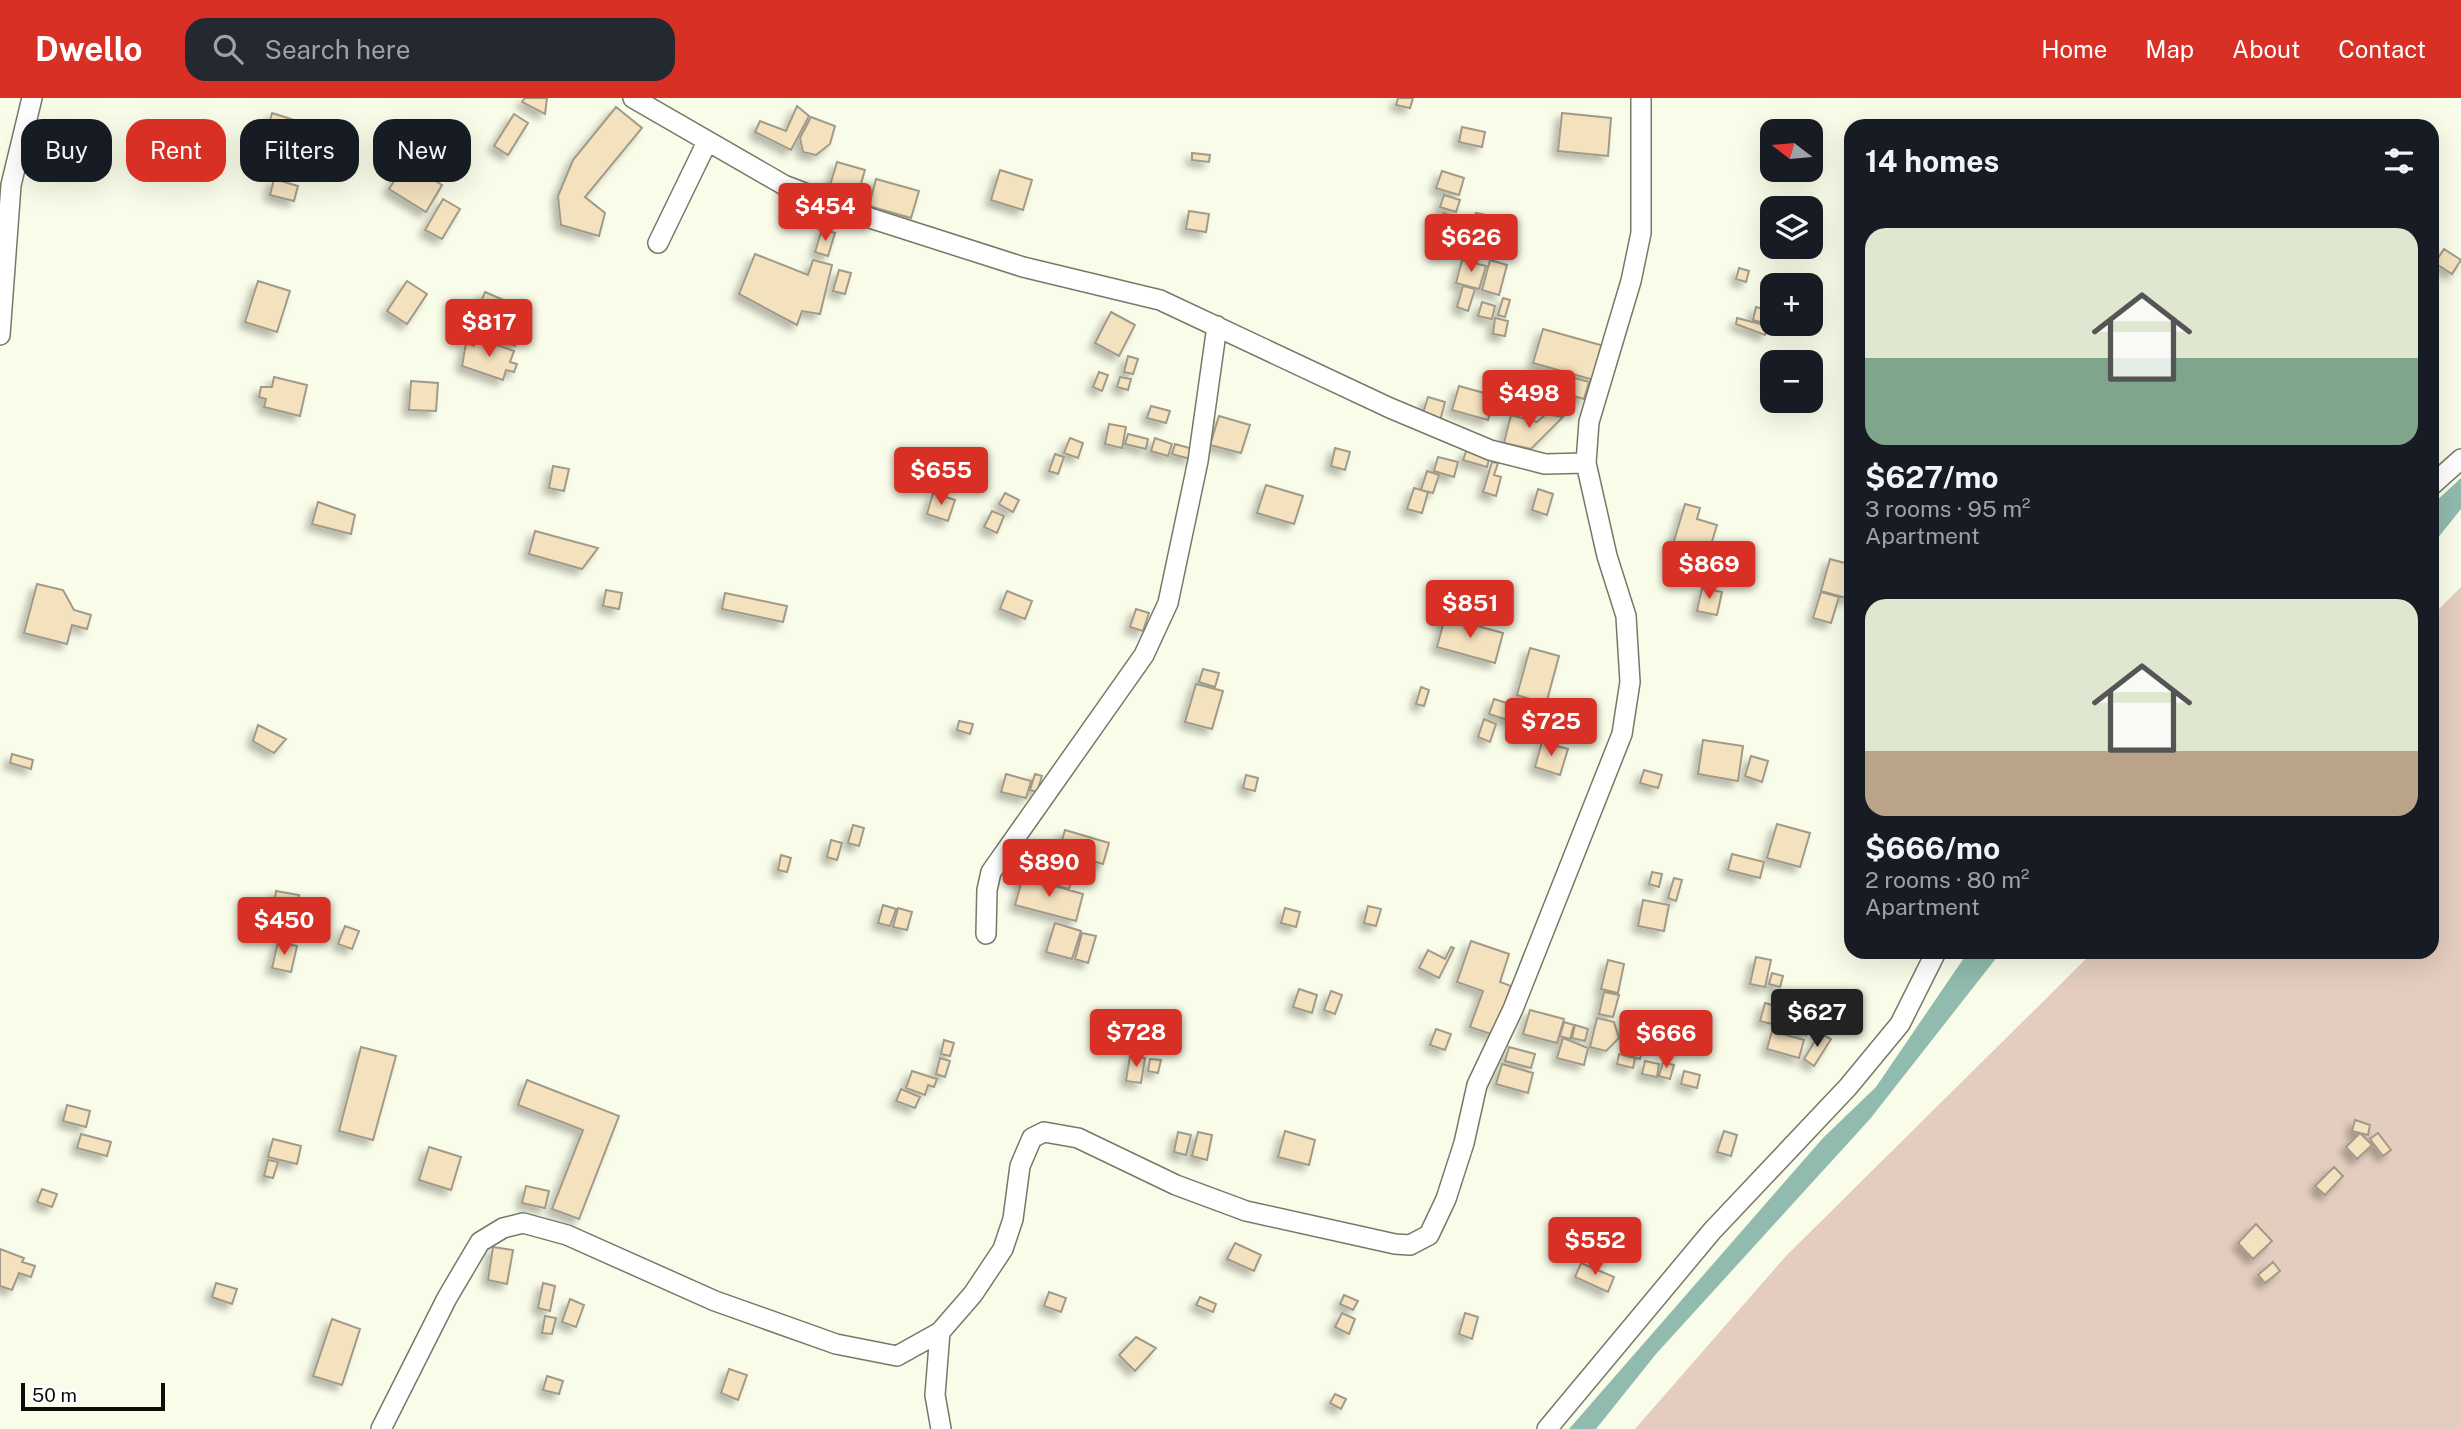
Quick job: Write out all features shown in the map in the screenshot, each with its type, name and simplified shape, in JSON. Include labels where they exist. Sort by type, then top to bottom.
[{"type":"street","points":[[0,335],[11,185],[32,98]]},
{"type":"street","points":[[634,98],[783,185],[873,219],[1023,267],[1160,300],[1390,408],[1490,450],[1545,464],[1586,463]]},
{"type":"street","points":[[381,1429],[447,1298],[480,1242],[503,1228],[523,1223],[567,1235],[715,1301],[836,1344],[897,1356],[940,1332],[973,1294],[1003,1249],[1013,1219],[1020,1166],[1032,1138],[1044,1132],[1078,1138],[1176,1185],[1246,1211],[1395,1244],[1410,1245],[1429,1235],[1446,1199],[1464,1143],[1477,1085],[1513,1009],[1622,734],[1630,682],[1626,616],[1606,556],[1586,463],[1589,422],[1631,281],[1641,233],[1641,98]]},
{"type":"street","points":[[658,243],[708,142]]},
{"type":"street","points":[[986,934],[987,890],[992,872],[1144,655],[1168,603],[1198,461],[1217,326]]},
{"type":"street","points":[[2439,479],[2461,459]]},
{"type":"street","points":[[1547,1429],[1712,1231],[1848,1087],[1900,1024],[1932,959]]},
{"type":"street","points":[[940,1332],[935,1395],[941,1429]]},
{"type":"shaded area","points":[[2461,587],[2461,1429],[1635,1429],[1786,1256],[2086,959],[2439,959],[2439,609]]},
{"type":"water","points":[[2461,478],[2461,509],[2439,536],[2439,498]]},
{"type":"water","points":[[1963,959],[1996,959],[1870,1119],[1656,1354],[1596,1429],[1569,1429],[1823,1138],[1876,1087]]},
{"type":"building","points":[[525,98],[547,98],[545,114],[522,102]]},
{"type":"building","points":[[1398,98],[1413,98],[1410,108],[1396,105]]},
{"type":"building","points":[[797,106],[809,116],[791,150],[755,132],[760,121],[786,131]]},
{"type":"building","points":[[616,107],[642,128],[585,197],[605,213],[599,236],[561,225],[558,196],[573,160]]},
{"type":"building","points":[[272,113],[291,119],[270,119]]},
{"type":"building","points":[[1562,113],[1611,118],[1608,156],[1558,151]]},
{"type":"building","points":[[514,114],[528,123],[508,155],[494,146]]},
{"type":"building","points":[[811,117],[835,126],[830,144],[816,155],[803,152],[800,138]]},
{"type":"building","points":[[1462,127],[1485,132],[1482,147],[1459,142]]},
{"type":"building","points":[[1192,153],[1210,155],[1209,162],[1192,160]]},
{"type":"building","points":[[837,162],[865,170],[857,197],[829,189]]},
{"type":"building","points":[[1000,170],[1032,180],[1023,210],[991,200]]},
{"type":"building","points":[[1442,171],[1464,178],[1459,195],[1436,188]]},
{"type":"building","points":[[876,179],[919,191],[911,218],[869,206]]},
{"type":"building","points":[[273,182],[298,186],[294,201],[270,195]]},
{"type":"building","points":[[394,182],[437,182],[442,185],[426,212],[389,189]]},
{"type":"building","points":[[1444,195],[1460,200],[1456,212],[1440,207]]},
{"type":"building","points":[[443,199],[460,209],[442,239],[425,230]]},
{"type":"building","points":[[1189,211],[1209,214],[1206,232],[1186,229]]},
{"type":"building","points":[[1443,213],[1455,217],[1447,239],[1435,234]]},
{"type":"building","points":[[1476,213],[1486,215],[1482,231],[1472,228]]},
{"type":"building","points":[[822,229],[835,233],[828,256],[815,252]]},
{"type":"building","points":[[2444,249],[2461,260],[2452,274],[2439,266],[2439,257]]},
{"type":"building","points":[[755,254],[808,275],[813,260],[832,265],[820,314],[802,311],[797,325],[739,294]]},
{"type":"building","points":[[1462,260],[1486,266],[1479,289],[1456,283]]},
{"type":"building","points":[[1490,260],[1507,265],[1499,295],[1482,290]]},
{"type":"building","points":[[1739,268],[1749,271],[1746,282],[1736,279]]},
{"type":"building","points":[[839,270],[851,273],[845,294],[833,291]]},
{"type":"building","points":[[258,281],[290,291],[277,332],[245,322]]},
{"type":"building","points":[[407,281],[427,294],[407,324],[387,311]]},
{"type":"building","points":[[1463,286],[1475,289],[1468,311],[1457,307]]},
{"type":"building","points":[[485,292],[529,311],[515,346],[475,330],[480,318],[475,316]]},
{"type":"building","points":[[1503,298],[1510,300],[1505,317],[1498,315]]},
{"type":"building","points":[[1482,302],[1495,306],[1492,319],[1478,316]]},
{"type":"building","points":[[1756,307],[1760,308],[1760,322],[1753,320]]},
{"type":"building","points":[[1111,312],[1135,325],[1119,356],[1095,343]]},
{"type":"building","points":[[1495,318],[1508,321],[1505,336],[1493,334]]},
{"type":"building","points":[[1737,318],[1760,324],[1760,333],[1736,324]]},
{"type":"building","points":[[1543,329],[1604,346],[1594,380],[1533,363]]},
{"type":"building","points":[[477,338],[514,351],[510,362],[517,364],[514,372],[506,370],[503,380],[462,366],[466,343],[474,346]]},
{"type":"building","points":[[1128,356],[1138,359],[1133,374],[1124,372]]},
{"type":"building","points":[[1099,372],[1108,375],[1102,391],[1093,387]]},
{"type":"building","points":[[1560,374],[1589,382],[1584,399],[1555,391]]},
{"type":"building","points":[[274,377],[307,385],[300,416],[264,407],[266,399],[259,397],[261,387],[272,387]]},
{"type":"building","points":[[1120,377],[1131,379],[1128,390],[1117,387]]},
{"type":"building","points":[[411,381],[438,383],[436,411],[409,410]]},
{"type":"building","points":[[1459,386],[1495,396],[1488,420],[1452,410]]},
{"type":"building","points":[[1428,397],[1445,402],[1440,421],[1422,416]]},
{"type":"building","points":[[1151,406],[1170,411],[1166,423],[1147,418]]},
{"type":"building","points":[[1546,414],[1563,417],[1531,449],[1504,443],[1511,415],[1537,422]]},
{"type":"building","points":[[1219,416],[1250,425],[1241,453],[1210,445]]},
{"type":"building","points":[[1109,424],[1126,427],[1122,448],[1105,444]]},
{"type":"building","points":[[1128,434],[1148,439],[1146,449],[1125,444]]},
{"type":"building","points":[[1070,438],[1083,443],[1078,458],[1064,453]]},
{"type":"building","points":[[1155,438],[1172,444],[1168,456],[1151,451]]},
{"type":"building","points":[[1175,444],[1193,449],[1190,459],[1172,454]]},
{"type":"building","points":[[1335,448],[1350,452],[1345,470],[1331,466]]},
{"type":"building","points":[[1467,449],[1490,456],[1487,467],[1463,460]]},
{"type":"building","points":[[1055,454],[1064,457],[1058,474],[1049,471]]},
{"type":"building","points":[[1438,457],[1458,462],[1454,477],[1434,471]]},
{"type":"building","points":[[1492,462],[1498,463],[1494,475],[1501,477],[1496,496],[1483,492]]},
{"type":"building","points":[[553,466],[569,469],[564,491],[549,488]]},
{"type":"building","points":[[1427,471],[1439,475],[1433,493],[1421,490]]},
{"type":"building","points":[[1266,485],[1303,496],[1294,524],[1257,513]]},
{"type":"building","points":[[1414,488],[1428,492],[1422,513],[1407,509]]},
{"type":"building","points":[[1538,489],[1553,494],[1547,515],[1532,510]]},
{"type":"building","points":[[933,493],[955,500],[948,521],[927,514]]},
{"type":"building","points":[[1005,493],[1019,500],[1013,512],[999,504]]},
{"type":"building","points":[[318,502],[355,515],[351,534],[312,524]]},
{"type":"building","points":[[1685,504],[1700,508],[1697,519],[1717,525],[1706,561],[1671,551]]},
{"type":"building","points":[[992,511],[1004,516],[997,533],[984,527]]},
{"type":"building","points":[[535,531],[598,548],[582,569],[529,554]]},
{"type":"building","points":[[1830,559],[1844,563],[1844,597],[1821,591]]},
{"type":"building","points":[[37,584],[63,590],[74,610],[91,615],[87,629],[72,625],[67,644],[24,633]]},
{"type":"building","points":[[1702,588],[1722,592],[1717,615],[1697,611]]},
{"type":"building","points":[[606,590],[622,593],[619,609],[603,606]]},
{"type":"building","points":[[1007,591],[1032,601],[1025,619],[1000,609]]},
{"type":"building","points":[[1821,592],[1839,597],[1831,623],[1813,618]]},
{"type":"building","points":[[725,593],[787,606],[783,622],[722,609]]},
{"type":"building","points":[[1136,609],[1149,613],[1143,631],[1130,627]]},
{"type":"building","points":[[1445,617],[1503,633],[1495,663],[1437,647]]},
{"type":"building","points":[[1530,648],[1559,656],[1546,704],[1517,695]]},
{"type":"building","points":[[1203,669],[1219,673],[1215,687],[1199,682]]},
{"type":"building","points":[[1196,684],[1223,691],[1212,729],[1185,722]]},
{"type":"building","points":[[1421,687],[1429,690],[1424,706],[1416,704]]},
{"type":"building","points":[[1494,699],[1516,706],[1511,721],[1489,714]]},
{"type":"building","points":[[1484,719],[1496,724],[1490,742],[1478,737]]},
{"type":"building","points":[[959,721],[973,724],[970,734],[957,730]]},
{"type":"building","points":[[258,725],[286,739],[274,753],[253,741]]},
{"type":"building","points":[[1703,740],[1743,746],[1738,781],[1698,774]]},
{"type":"building","points":[[1542,742],[1568,749],[1560,775],[1535,767]]},
{"type":"building","points":[[12,754],[33,760],[31,769],[10,763]]},
{"type":"building","points":[[1751,756],[1768,761],[1762,782],[1745,776]]},
{"type":"building","points":[[1644,770],[1662,775],[1658,788],[1640,783]]},
{"type":"building","points":[[1006,774],[1031,781],[1026,798],[1001,792]]},
{"type":"building","points":[[1035,774],[1042,776],[1037,792],[1030,790]]},
{"type":"building","points":[[1246,775],[1258,778],[1255,791],[1243,788]]},
{"type":"building","points":[[1777,824],[1810,833],[1800,867],[1767,858]]},
{"type":"building","points":[[853,825],[864,828],[859,846],[848,843]]},
{"type":"building","points":[[1065,830],[1109,843],[1103,864],[1059,851]]},
{"type":"building","points":[[831,840],[842,843],[837,860],[827,857]]},
{"type":"building","points":[[1032,847],[1078,859],[1069,889],[1024,876]]},
{"type":"building","points":[[1732,854],[1764,862],[1760,878],[1728,870]]},
{"type":"building","points":[[781,855],[791,858],[787,872],[778,870]]},
{"type":"building","points":[[1652,872],[1662,874],[1659,887],[1649,884]]},
{"type":"building","points":[[1023,877],[1083,894],[1076,921],[1015,905]]},
{"type":"building","points":[[1674,878],[1682,880],[1676,901],[1668,898]]},
{"type":"building","points":[[276,891],[299,895],[294,931],[271,927]]},
{"type":"building","points":[[1643,900],[1669,905],[1664,931],[1638,926]]},
{"type":"building","points":[[883,905],[896,909],[890,926],[878,923]]},
{"type":"building","points":[[1368,906],[1381,909],[1376,926],[1364,923]]},
{"type":"building","points":[[898,908],[912,912],[907,930],[893,927]]},
{"type":"building","points":[[1285,908],[1300,912],[1296,927],[1281,923]]},
{"type":"building","points":[[1055,923],[1081,931],[1072,959],[1046,952]]},
{"type":"building","points":[[345,926],[359,931],[352,949],[338,944]]},
{"type":"building","points":[[1082,933],[1096,936],[1088,963],[1075,959]]},
{"type":"building","points":[[1471,941],[1509,954],[1500,982],[1511,986],[1494,1035],[1470,1027],[1483,991],[1457,982]]},
{"type":"building","points":[[278,942],[297,946],[291,972],[272,968]]},
{"type":"building","points":[[1451,947],[1454,948],[1439,978],[1419,968],[1428,950],[1445,959]]},
{"type":"building","points":[[1756,957],[1771,960],[1765,987],[1750,984]]},
{"type":"building","points":[[1608,960],[1624,964],[1618,993],[1601,989]]},
{"type":"building","points":[[1772,973],[1783,976],[1780,987],[1769,984]]},
{"type":"building","points":[[1299,989],[1317,995],[1312,1013],[1293,1007]]},
{"type":"building","points":[[1331,991],[1342,995],[1335,1014],[1324,1010]]},
{"type":"building","points":[[1604,992],[1619,995],[1613,1017],[1599,1014]]},
{"type":"building","points":[[1765,1003],[1776,1006],[1772,1024],[1760,1021]]},
{"type":"building","points":[[1530,1010],[1564,1019],[1557,1043],[1523,1034]]},
{"type":"building","points":[[1597,1018],[1614,1022],[1619,1038],[1606,1051],[1590,1047]]},
{"type":"building","points":[[1627,1018],[1642,1021],[1639,1036],[1623,1032]]},
{"type":"building","points":[[1798,1020],[1810,1023],[1806,1035],[1795,1031]]},
{"type":"building","points":[[1564,1022],[1574,1025],[1570,1039],[1560,1036]]},
{"type":"building","points":[[1575,1025],[1588,1029],[1585,1041],[1572,1038]]},
{"type":"building","points":[[1436,1029],[1451,1034],[1445,1050],[1430,1045]]},
{"type":"building","points":[[1772,1031],[1804,1040],[1799,1058],[1767,1049]]},
{"type":"building","points":[[1820,1033],[1831,1039],[1814,1066],[1804,1059]]},
{"type":"building","points":[[1631,1034],[1646,1038],[1640,1059],[1630,1056],[1634,1039],[1630,1037]]},
{"type":"building","points":[[1563,1038],[1588,1048],[1584,1065],[1557,1058]]},
{"type":"building","points":[[944,1040],[954,1043],[950,1056],[941,1054]]},
{"type":"building","points":[[361,1047],[396,1056],[373,1140],[339,1131]]},
{"type":"building","points":[[1509,1047],[1535,1054],[1531,1068],[1505,1061]]},
{"type":"building","points":[[1619,1054],[1635,1058],[1633,1068],[1617,1064]]},
{"type":"building","points":[[1130,1056],[1145,1058],[1141,1083],[1126,1081]]},
{"type":"building","points":[[940,1058],[950,1061],[945,1077],[936,1074]]},
{"type":"building","points":[[1150,1059],[1161,1060],[1158,1073],[1148,1071]]},
{"type":"building","points":[[1645,1061],[1659,1064],[1657,1077],[1642,1074]]},
{"type":"building","points":[[1663,1062],[1674,1065],[1670,1079],[1659,1076]]},
{"type":"building","points":[[1502,1064],[1533,1073],[1528,1093],[1496,1084]]},
{"type":"building","points":[[912,1071],[937,1079],[934,1087],[928,1085],[925,1095],[906,1088]]},
{"type":"building","points":[[1684,1071],[1700,1075],[1697,1088],[1681,1084]]},
{"type":"building","points":[[527,1080],[619,1116],[579,1219],[552,1209],[583,1130],[518,1105]]},
{"type":"building","points":[[901,1089],[920,1097],[915,1108],[896,1101]]},
{"type":"building","points":[[67,1105],[90,1111],[86,1127],[63,1121]]},
{"type":"building","points":[[2355,1120],[2370,1125],[2368,1135],[2352,1131]]},
{"type":"building","points":[[1285,1131],[1315,1140],[1309,1165],[1278,1157]]},
{"type":"building","points":[[1724,1131],[1737,1135],[1731,1156],[1717,1152]]},
{"type":"building","points":[[1178,1132],[1191,1135],[1186,1155],[1174,1152]]},
{"type":"building","points":[[1198,1132],[1212,1135],[1207,1160],[1192,1156]]},
{"type":"building","points":[[2360,1133],[2372,1145],[2357,1159],[2346,1147]]},
{"type":"building","points":[[2378,1133],[2391,1150],[2383,1156],[2370,1139]]},
{"type":"building","points":[[81,1134],[111,1142],[107,1156],[77,1148]]},
{"type":"building","points":[[273,1139],[301,1146],[297,1164],[268,1157]]},
{"type":"building","points":[[429,1147],[461,1157],[451,1190],[419,1180]]},
{"type":"building","points":[[268,1160],[278,1162],[273,1178],[264,1176]]},
{"type":"building","points":[[2334,1167],[2343,1176],[2325,1195],[2315,1186]]},
{"type":"building","points":[[526,1186],[549,1191],[545,1208],[522,1203]]},
{"type":"building","points":[[42,1189],[57,1194],[52,1207],[37,1202]]},
{"type":"building","points":[[2256,1224],[2272,1241],[2253,1259],[2238,1243]]},
{"type":"building","points":[[1235,1243],[1261,1255],[1254,1271],[1227,1259]]},
{"type":"building","points":[[493,1247],[513,1250],[507,1284],[488,1280]]},
{"type":"building","points":[[0,1249],[24,1258],[22,1262],[35,1266],[31,1277],[19,1273],[12,1290],[0,1286]]},
{"type":"building","points":[[2273,1262],[2280,1271],[2265,1283],[2258,1275]]},
{"type":"building","points":[[1581,1263],[1614,1277],[1608,1292],[1575,1277]]},
{"type":"building","points":[[216,1283],[237,1289],[232,1304],[212,1297]]},
{"type":"building","points":[[543,1283],[555,1286],[550,1311],[538,1308]]},
{"type":"building","points":[[1049,1292],[1066,1298],[1061,1312],[1044,1306]]},
{"type":"building","points":[[1344,1295],[1358,1301],[1353,1310],[1340,1304]]},
{"type":"building","points":[[1200,1297],[1216,1304],[1213,1312],[1196,1305]]},
{"type":"building","points":[[570,1299],[584,1305],[576,1327],[562,1322]]},
{"type":"building","points":[[1342,1313],[1355,1319],[1349,1334],[1335,1327]]},
{"type":"building","points":[[1465,1313],[1478,1317],[1472,1339],[1459,1334]]},
{"type":"building","points":[[545,1316],[556,1318],[552,1334],[542,1333]]},
{"type":"building","points":[[332,1319],[360,1329],[342,1385],[313,1376]]},
{"type":"building","points":[[1136,1337],[1156,1348],[1135,1371],[1119,1355]]},
{"type":"building","points":[[729,1369],[747,1375],[738,1400],[721,1393]]},
{"type":"building","points":[[547,1376],[563,1381],[559,1394],[543,1390]]},
{"type":"building","points":[[1335,1394],[1346,1399],[1341,1409],[1330,1403]]}]
